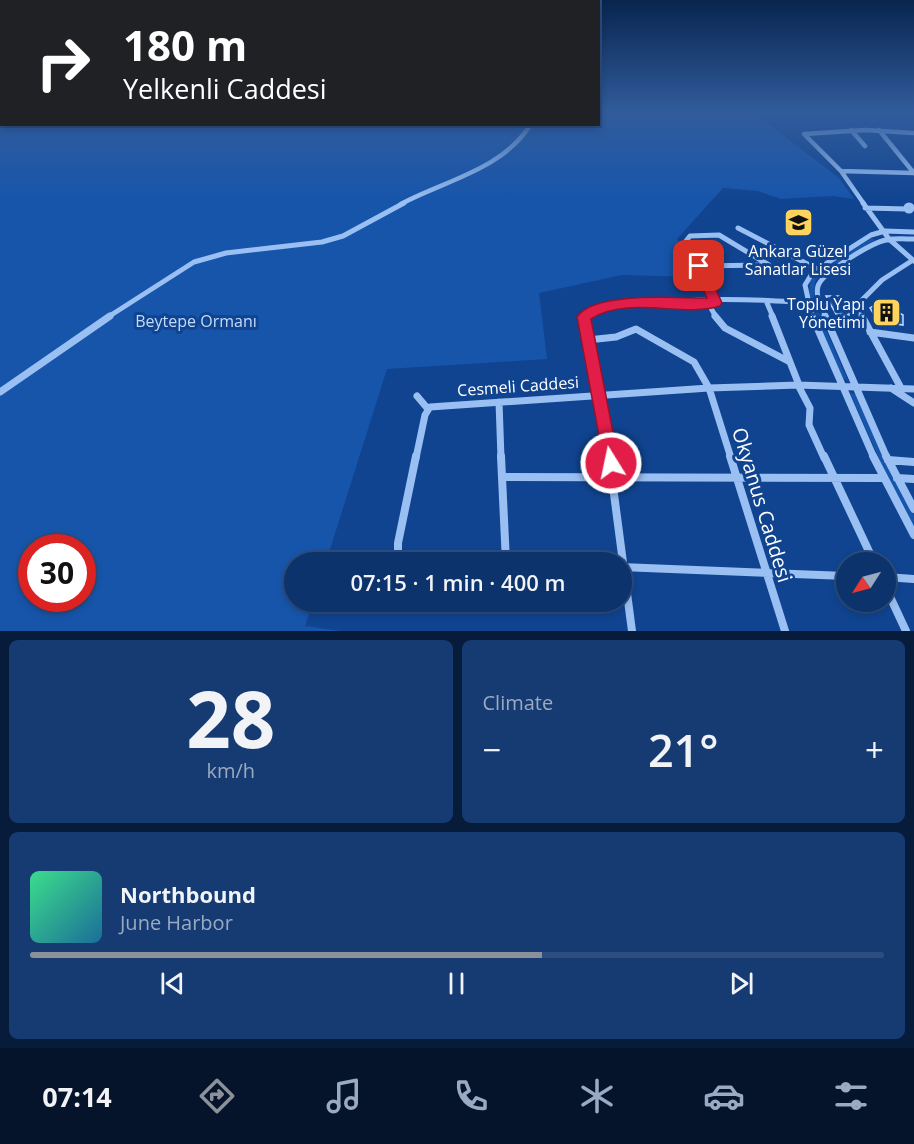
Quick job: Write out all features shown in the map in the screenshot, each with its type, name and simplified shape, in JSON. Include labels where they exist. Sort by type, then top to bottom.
[{"type":"street","points":[[0,392],[150,288],[194,262],[226,254],[322,242],[343,236],[405,202],[478,171],[516,141]]},
{"type":"street","points":[[811,141],[841,171],[889,239],[913,260],[882,280],[861,299],[860,312],[902,388]]},
{"type":"street","points":[[861,141],[865,146]]},
{"type":"street","points":[[841,171],[914,172],[889,141]]},
{"type":"street","points":[[865,208],[907,209]]},
{"type":"street","points":[[738,228],[818,269]]},
{"type":"street","points":[[914,232],[885,231],[867,237],[818,269],[806,282],[807,303],[843,388],[883,478],[914,535]]},
{"type":"street","points":[[699,266],[769,265],[719,235],[690,236],[686,242],[699,266],[717,320],[725,328],[788,361]]},
{"type":"street","points":[[914,239],[889,239],[874,244],[826,274],[817,289],[819,305],[888,460],[914,509]]},
{"type":"street","points":[[621,552],[613,477],[584,317],[595,310],[627,303],[807,303],[819,305]]},
{"type":"street","points":[[767,303],[788,361],[810,408],[809,425],[869,552]]},
{"type":"street","name":"Okyanus Caddesi","points":[[588,340],[616,337],[636,329],[694,362],[709,388],[765,574],[785,631]]},
{"type":"street","points":[[870,332],[914,338]]},
{"type":"street","name":"Cesmeli Caddesi","points":[[428,410],[499,402],[709,388],[798,385],[843,388],[914,388]]},
{"type":"street","points":[[891,388],[914,403]]},
{"type":"street","points":[[397,552],[428,410],[417,396]]},
{"type":"street","points":[[499,402],[506,552]]},
{"type":"street","points":[[888,460],[914,462]]},
{"type":"street","points":[[504,477],[883,478]]},
{"type":"street","points":[[897,478],[914,479]]},
{"type":"street","points":[[632,567],[836,576]]},
{"type":"street","points":[[896,578],[914,579]]},
{"type":"street","points":[[896,610],[906,631]]},
{"type":"street","points":[[629,612],[632,631]]},
{"type":"green space","name":"Beytepe Ormanı","points":[[0,141],[791,141],[839,178],[854,199],[833,196],[781,199],[758,191],[723,188],[677,239],[694,277],[622,275],[539,293],[547,359],[387,369],[329,552],[284,552],[284,612],[310,612],[305,626],[341,631],[0,631]]},
{"type":"green space","points":[[872,238],[875,240],[820,276],[815,281],[814,298],[809,297],[810,282],[815,273]]},
{"type":"green space","points":[[812,309],[817,309],[848,381],[843,378]]},
{"type":"green space","points":[[850,393],[855,394],[914,516],[914,527],[886,474]]},
{"type":"building","points":[[826,296],[841,296],[850,315],[836,314]]},
{"type":"building","name":"Toplu Yapı Yönetimi","points":[[879,302],[903,315],[903,325],[878,321],[870,308]]},
{"type":"place","name":"Ankara Güzel Sanatlar Lisesi","points":[[798,223]]},
{"type":"place","name":"Toplu Yapı Yönetimi","points":[[886,313]]},
{"type":"route","points":[[611,463],[584,317],[595,310],[627,303],[716,303],[699,266]]}]
